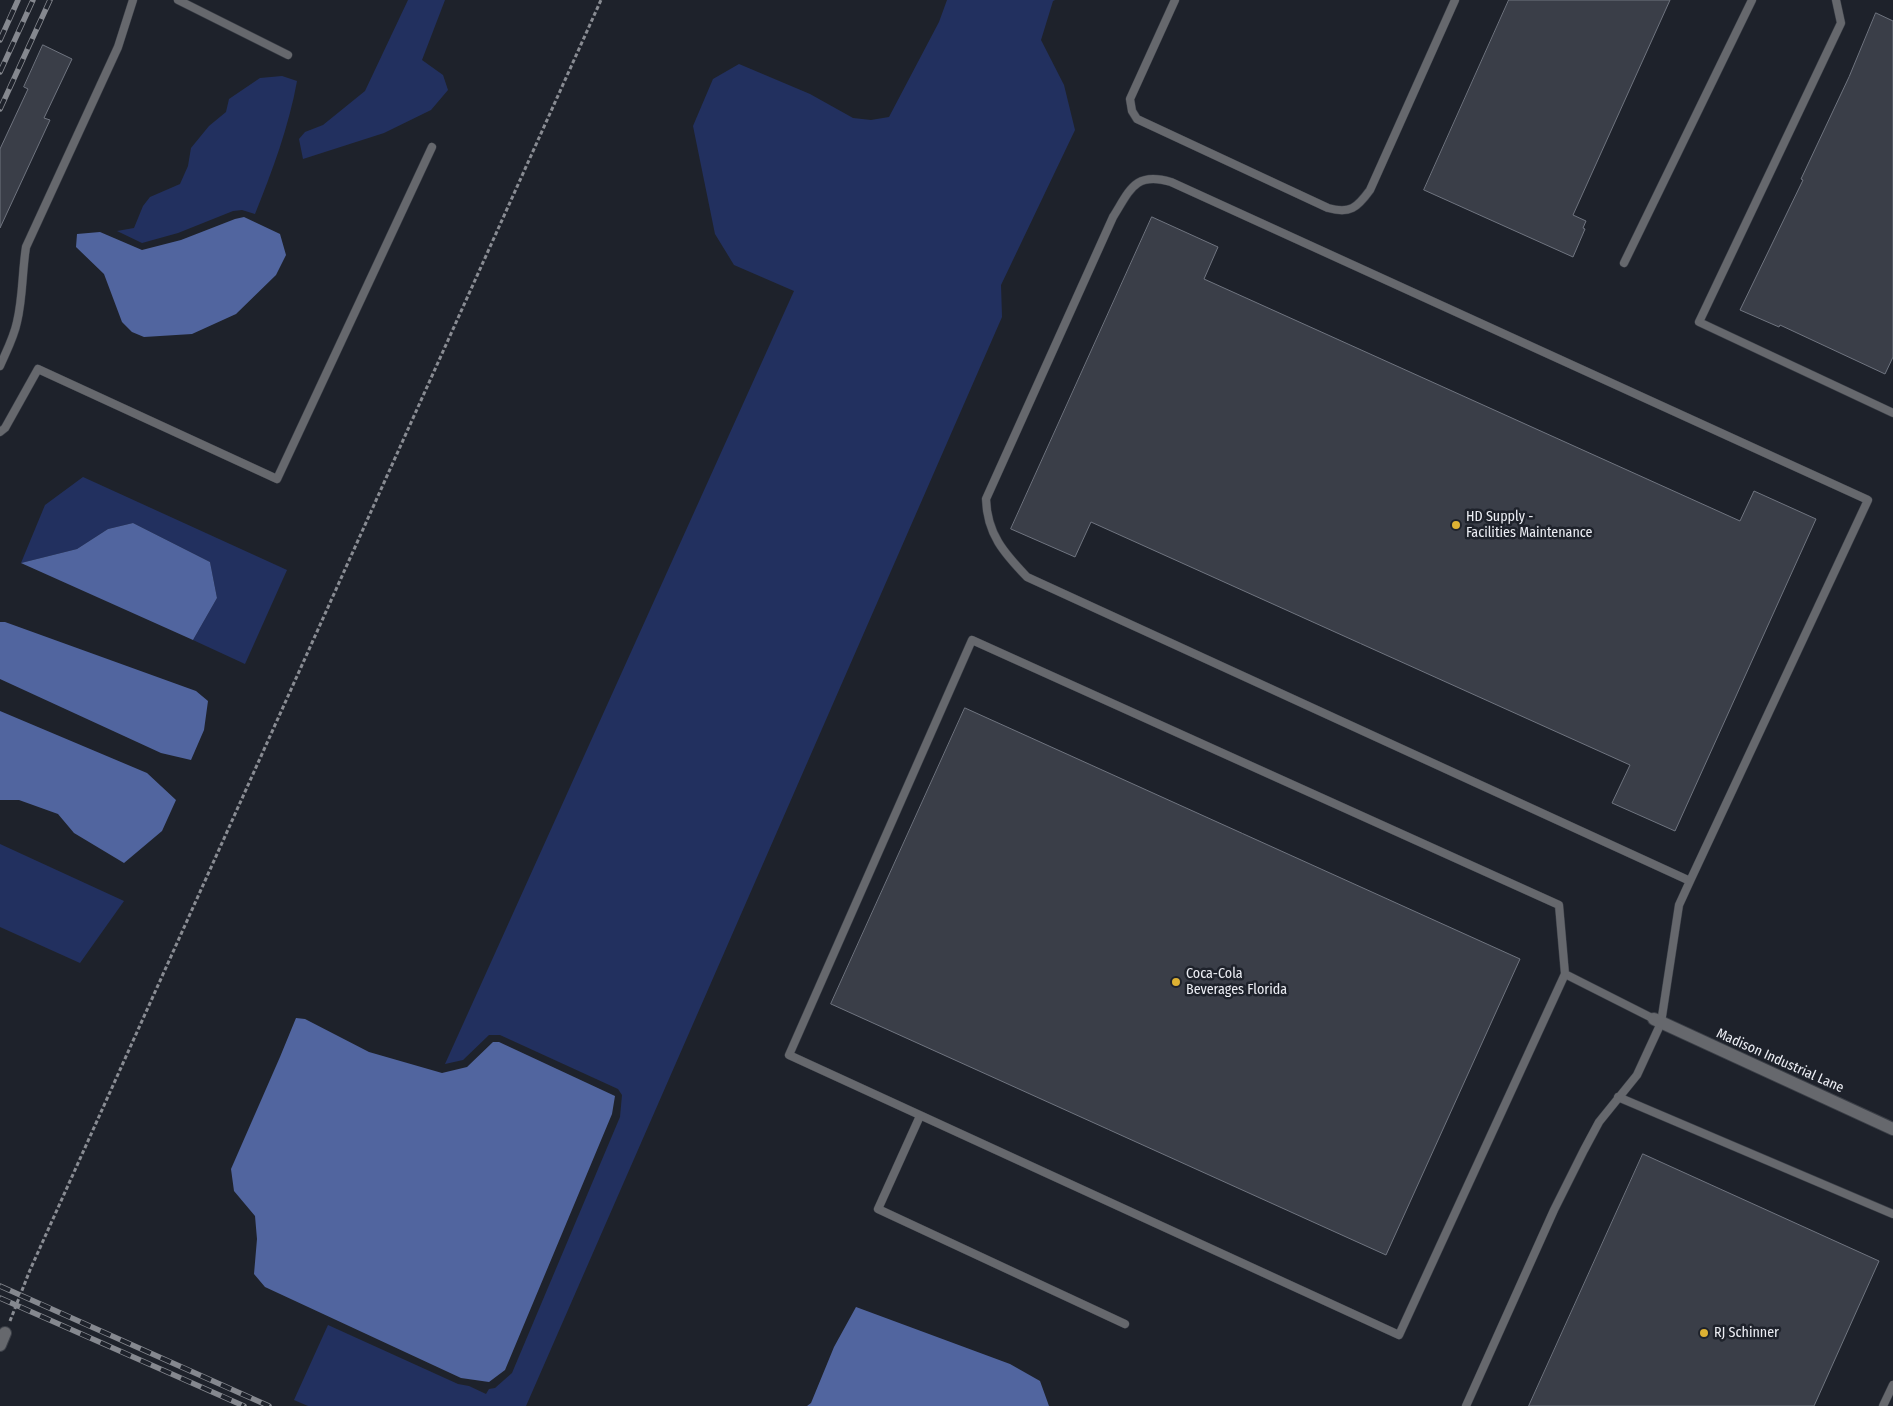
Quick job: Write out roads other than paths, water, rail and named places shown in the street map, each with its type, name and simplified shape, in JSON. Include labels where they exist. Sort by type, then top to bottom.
[{"type":"street","name":"Madison Industrial Lane","points":[[1658,1021],[1893,1129]]},
{"type":"lane","points":[[0,366],[17,323],[26,247],[118,47],[133,0]]},
{"type":"lane","points":[[178,0],[288,55]]},
{"type":"lane","points":[[1175,0],[1130,100],[1132,111],[1137,119],[1328,208],[1341,212],[1359,206],[1370,190],[1455,0]]},
{"type":"lane","points":[[1624,264],[1752,0]]},
{"type":"lane","points":[[1836,0],[1841,23],[1700,322],[1893,413]]},
{"type":"lane","points":[[0,432],[5,428],[38,369],[277,479],[432,148]]},
{"type":"lane","points":[[1466,1406],[1575,1167],[1599,1122],[1637,1074],[1658,1021],[1679,905],[1868,500],[1171,182],[1149,177],[1139,182],[1130,190],[1113,217],[986,499],[990,527],[1002,548],[1027,577],[1690,881]]},
{"type":"lane","points":[[972,640],[1559,905],[1566,974],[1400,1335],[789,1056],[972,640]]},
{"type":"lane","points":[[1566,974],[1658,1021]]},
{"type":"lane","points":[[1618,1097],[1893,1214]]},
{"type":"lane","points":[[920,1116],[878,1209],[1125,1324]]},
{"type":"lane","points":[[1883,1406],[1893,1385]]},
{"type":"railway","points":[[0,40],[18,0]]},
{"type":"railway","points":[[0,72],[33,0]]},
{"type":"railway","points":[[0,109],[50,0]]},
{"type":"railway","points":[[0,1286],[269,1406]]},
{"type":"railway","points":[[0,1298],[244,1406]]},
{"type":"place","name":"HD Supply - Facilities Maintenance","points":[[1456,525]]},
{"type":"place","name":"Coca-Cola Beverages Florida","points":[[1176,982]]},
{"type":"place","name":"RJ Schinner","points":[[1704,1333]]}]
